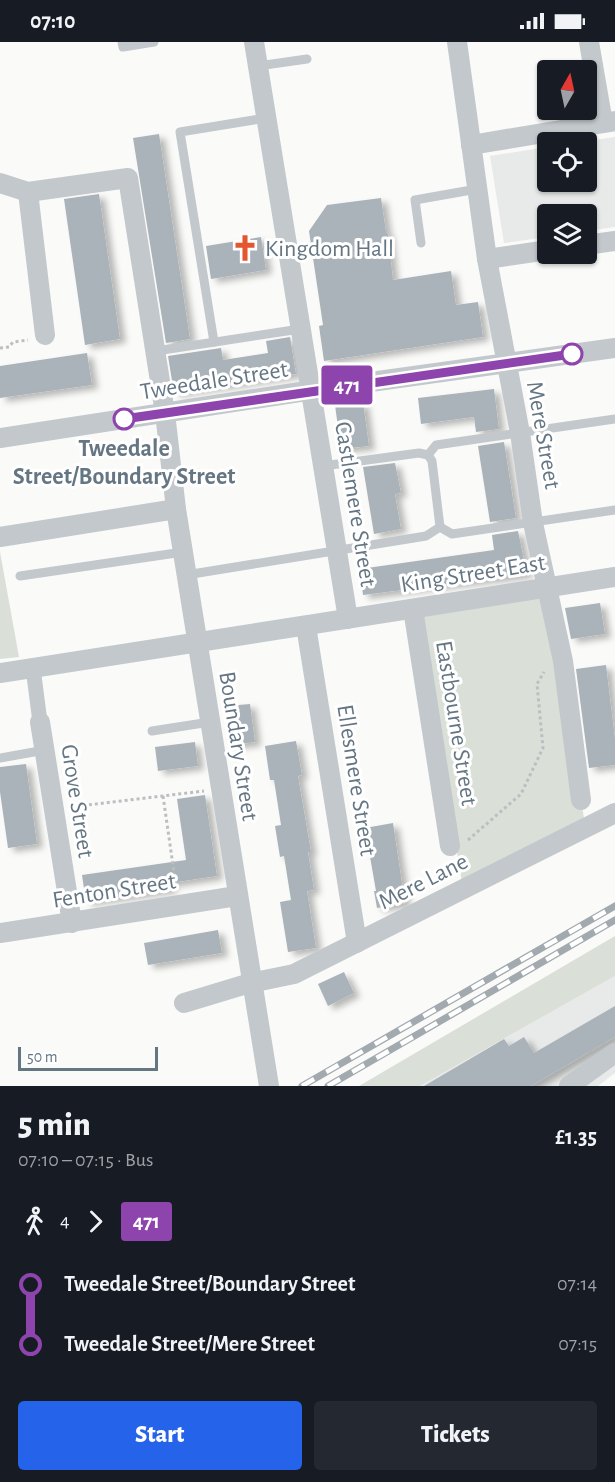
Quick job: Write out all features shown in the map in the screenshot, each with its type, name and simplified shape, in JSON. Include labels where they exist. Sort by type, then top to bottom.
[{"type":"street","name":"Castlemere Street","points":[[254,42],[300,329],[313,390],[348,619]]},
{"type":"street","name":"Mere Street","points":[[457,42],[487,259],[520,433],[533,523],[563,661],[580,800]]},
{"type":"street","points":[[471,145],[609,122],[589,42]]},
{"type":"street","name":"Boundary Street","points":[[28,192],[128,178],[156,351],[186,575],[250,983],[269,1086]]},
{"type":"street","points":[[0,183],[28,192],[45,335]]},
{"type":"street","points":[[597,243],[615,241]]},
{"type":"street","points":[[487,259],[537,252]]},
{"type":"street","name":"Tweedale Street","points":[[0,438],[313,390],[615,348]]},
{"type":"street","points":[[0,537],[176,509]]},
{"type":"street","name":"King Street East","points":[[0,673],[615,577]]},
{"type":"street","name":"Eastbourne Street","points":[[413,609],[450,846]]},
{"type":"street","name":"Ellesmere Street","points":[[306,626],[357,943]]},
{"type":"street","points":[[33,668],[40,722]]},
{"type":"street","name":"Grove Street","points":[[40,722],[72,923]]},
{"type":"street","name":"Mere Lane","points":[[184,1003],[250,983],[294,974],[615,813]]},
{"type":"street","name":"Fenton Street","points":[[0,933],[237,896]]},
{"type":"street","points":[[569,1086],[615,1053]]},
{"type":"lane","points":[[122,42],[123,47],[154,42]]},
{"type":"lane","points":[[258,66],[307,59]]},
{"type":"lane","points":[[214,342],[180,132],[267,118]]},
{"type":"lane","points":[[421,243],[415,200],[477,189]]},
{"type":"lane","points":[[156,351],[300,329]]},
{"type":"lane","points":[[428,455],[436,445],[615,419]]},
{"type":"lane","points":[[323,466],[419,453],[428,455],[432,460],[440,527]]},
{"type":"lane","points":[[440,527],[452,534],[615,510]]},
{"type":"lane","points":[[186,575],[426,536],[440,527]]},
{"type":"lane","points":[[20,576],[183,552]]},
{"type":"lane","points":[[152,731],[210,722]]},
{"type":"lane","points":[[0,758],[45,750]]},
{"type":"path","points":[[0,348],[9,347],[13,342],[43,338],[45,335]]},
{"type":"path","points":[[450,846],[471,839],[521,794],[543,748],[537,684],[545,671],[563,661]]},
{"type":"path","points":[[54,809],[220,789]]},
{"type":"path","points":[[163,796],[179,906]]},
{"type":"shaded area","points":[[615,137],[615,227],[597,230],[597,204],[537,204],[537,238],[504,243],[490,156],[537,149],[537,192],[597,192],[597,140]]},
{"type":"shaded area","points":[[0,552],[19,657],[0,659]]},
{"type":"shaded area","points":[[543,590],[560,667],[585,825],[463,888],[417,612]]},
{"type":"shaded area","points":[[615,936],[615,976],[420,1086],[359,1086]]},
{"type":"shaded area","points":[[615,976],[615,1073],[598,1086],[420,1086]]},
{"type":"building","points":[[159,134],[190,339],[166,343],[133,138]]},
{"type":"building","points":[[99,194],[120,339],[85,345],[64,199]]},
{"type":"building","points":[[381,198],[393,280],[451,271],[456,305],[478,302],[483,337],[324,361],[319,326],[323,325],[309,231],[327,205]]},
{"type":"building","points":[[261,237],[266,270],[211,279],[206,246]]},
{"type":"building","points":[[290,337],[296,374],[174,393],[168,356],[221,348],[223,360],[268,353],[266,341]]},
{"type":"building","points":[[87,353],[92,385],[0,398],[0,366]]},
{"type":"building","points":[[494,389],[499,429],[476,432],[474,417],[421,424],[418,398]]},
{"type":"building","points":[[363,402],[369,446],[341,449],[335,405]]},
{"type":"building","points":[[504,442],[516,518],[490,522],[478,446]]},
{"type":"building","points":[[395,463],[401,493],[395,494],[401,529],[374,534],[363,467]]},
{"type":"building","points":[[518,531],[527,574],[363,595],[360,569],[494,550],[492,535]]},
{"type":"building","points":[[600,603],[605,634],[571,639],[565,608]]},
{"type":"building","points":[[606,665],[615,739],[615,765],[589,768],[576,669]]},
{"type":"building","points":[[250,704],[255,742],[232,745],[227,706]]},
{"type":"building","points":[[296,741],[302,775],[298,776],[311,852],[308,852],[314,890],[307,891],[316,948],[288,952],[280,902],[291,900],[284,856],[280,857],[275,826],[281,825],[274,780],[270,780],[265,746]]},
{"type":"building","points":[[195,742],[198,766],[158,771],[155,747]]},
{"type":"building","points":[[26,764],[37,844],[8,848],[0,792],[0,767]]},
{"type":"building","points":[[205,795],[217,876],[170,883],[171,889],[86,902],[82,875],[186,860],[177,799]]},
{"type":"building","points":[[393,823],[405,903],[377,908],[365,828]]},
{"type":"building","points":[[218,930],[222,953],[148,965],[144,943]]},
{"type":"building","points":[[344,972],[354,993],[328,1006],[318,984]]},
{"type":"building","points":[[615,1006],[615,1037],[531,1086],[424,1086],[504,1039],[509,1046],[524,1037],[534,1053]]},
{"type":"railway","points":[[302,1086],[615,906]]},
{"type":"railway","points":[[328,1086],[615,920]]},
{"type":"bus line","name":"471","points":[[124,419],[572,354]]},
{"type":"place","name":"Kingdom Hall","points":[[245,248]]},
{"type":"place","name":"Tweedale Street/Boundary Street","points":[[124,419]]}]
